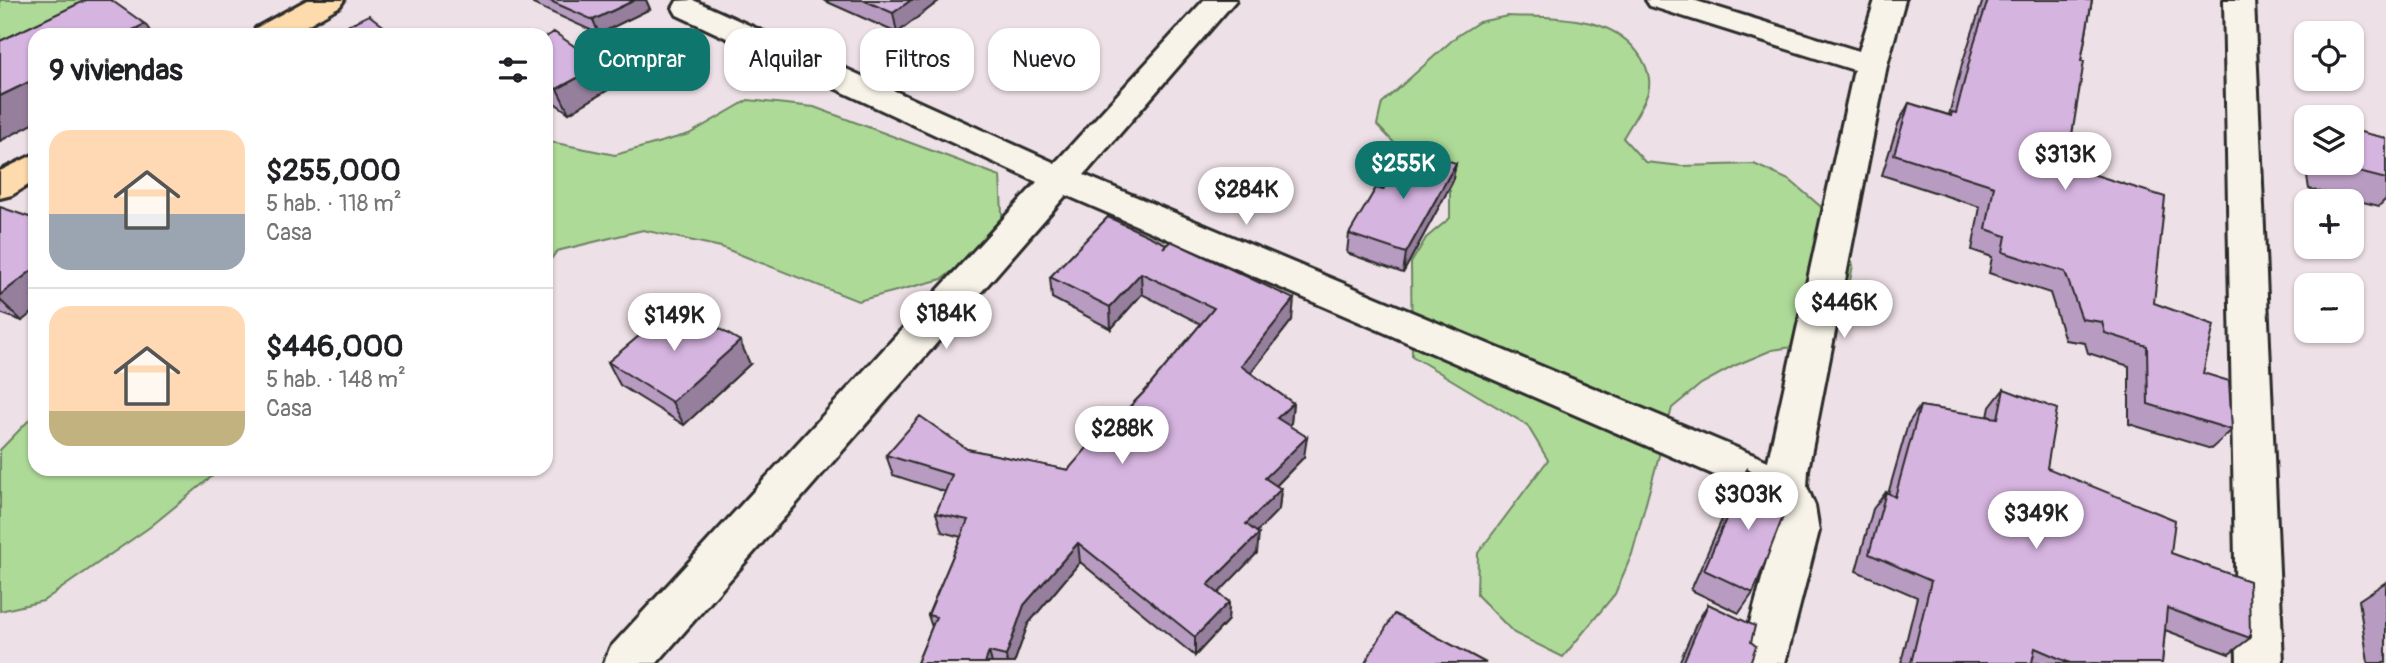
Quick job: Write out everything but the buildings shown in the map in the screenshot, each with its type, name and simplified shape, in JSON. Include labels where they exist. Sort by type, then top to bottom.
[{"type":"main road","points":[[279,28],[329,0]]},
{"type":"main road","points":[[0,186],[28,170]]},
{"type":"street","points":[[627,663],[1220,0]]},
{"type":"street","points":[[1661,0],[1871,65]]},
{"type":"street","points":[[1762,663],[1797,531],[1794,506],[1786,487],[1787,470],[1871,65],[1890,0]]},
{"type":"street","points":[[2239,0],[2260,663]]},
{"type":"street","points":[[688,8],[1060,179],[1786,487]]},
{"type":"green space","points":[[0,0],[112,0],[80,20],[56,28],[28,28],[28,43],[0,77]]},
{"type":"green space","points":[[1508,16],[1563,18],[1600,26],[1616,33],[1630,44],[1642,59],[1649,76],[1647,95],[1623,138],[1645,162],[1682,166],[1754,164],[1791,181],[1820,206],[1840,234],[1853,265],[1842,323],[1813,344],[1772,350],[1734,366],[1701,384],[1672,408],[1632,554],[1615,594],[1563,657],[1514,633],[1477,595],[1478,553],[1548,460],[1527,425],[1412,356],[1411,263],[1426,238],[1450,218],[1450,191],[1421,171],[1377,125],[1382,103],[1457,36],[1479,22]]},
{"type":"green space","points":[[748,100],[814,107],[1000,176],[1003,232],[942,279],[858,301],[721,247],[643,230],[557,251],[553,256],[553,142],[615,155],[689,134]]},
{"type":"green space","points":[[28,421],[28,476],[212,476],[150,527],[43,601],[0,611],[0,450]]}]
